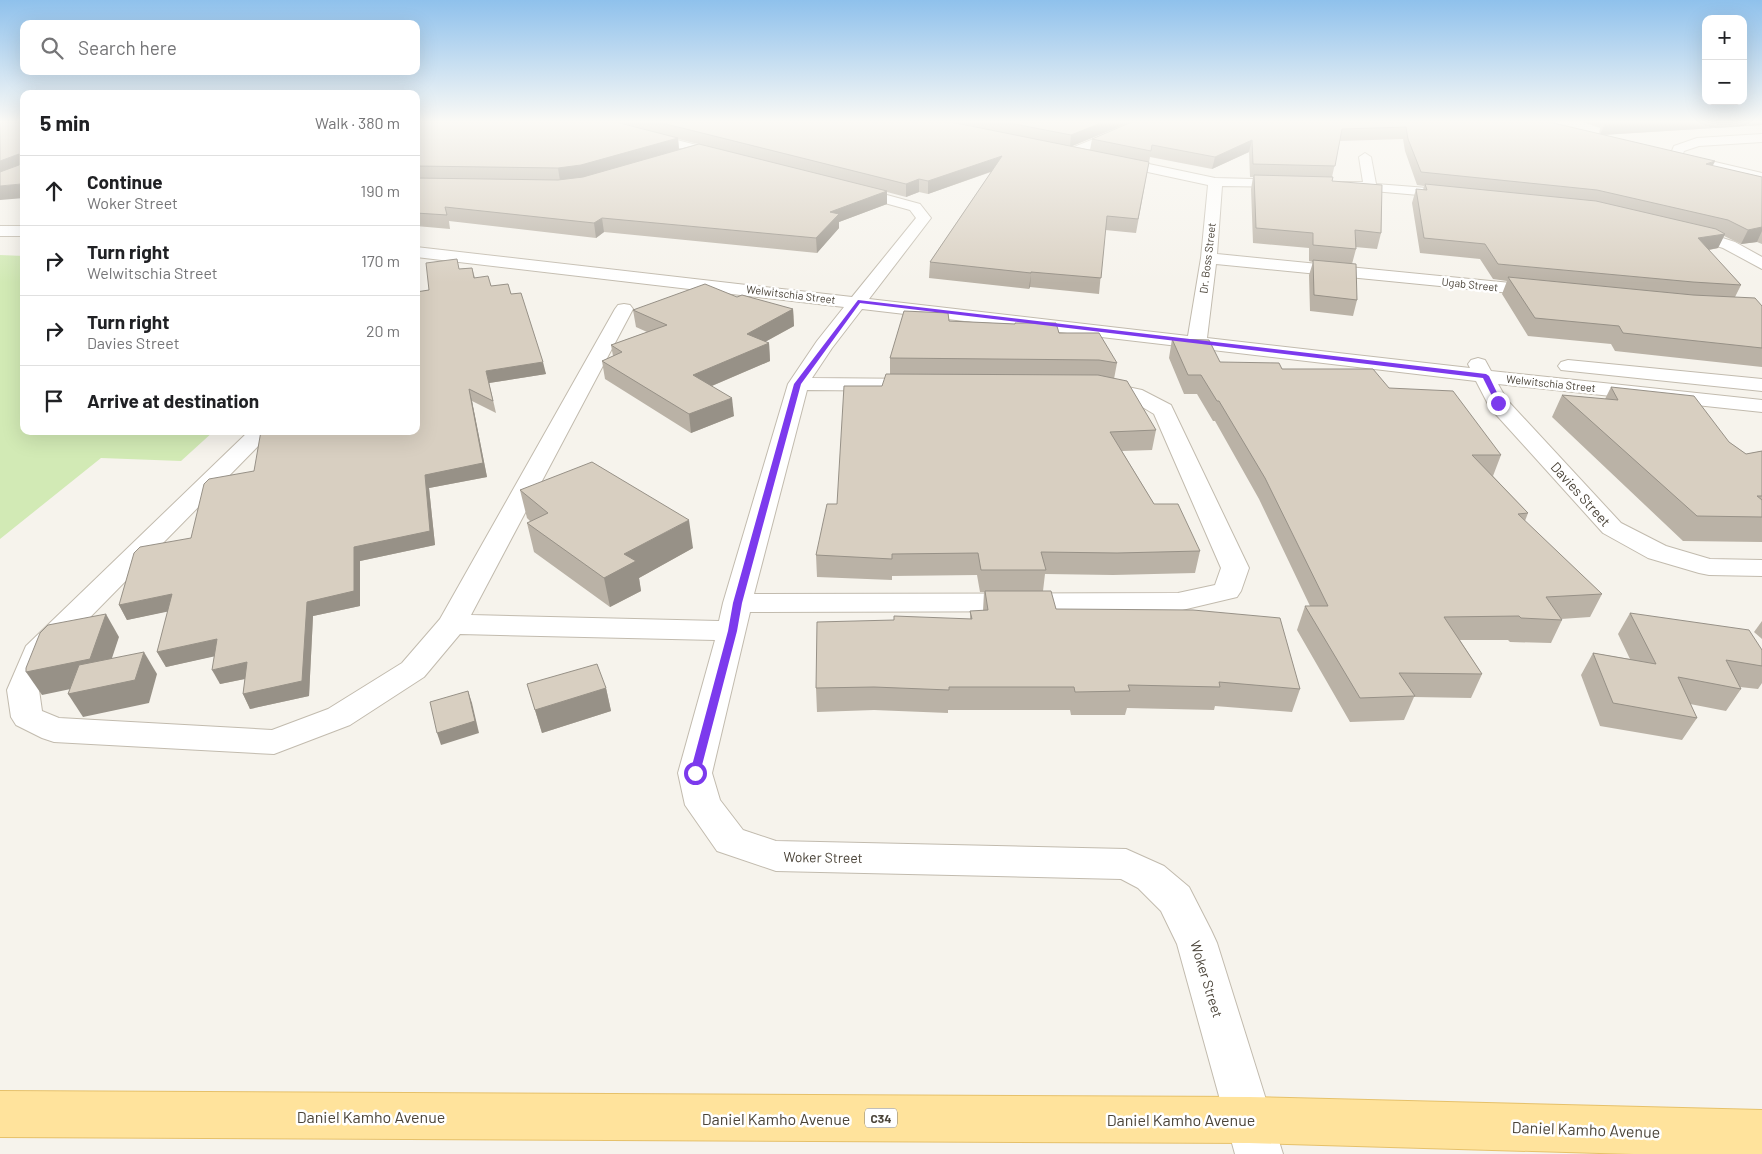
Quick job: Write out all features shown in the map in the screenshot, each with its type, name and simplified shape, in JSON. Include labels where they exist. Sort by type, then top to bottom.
[{"type":"main road","name":"Daniel Kamho Avenue","points":[[0,1114],[1254,1137],[1762,1134]]},
{"type":"street","points":[[1182,175],[1216,182],[1304,184]]},
{"type":"street","points":[[1368,175],[1370,186]]},
{"type":"street","name":"Dr. Boss Street","points":[[1198,333],[1209,258],[1216,182]]},
{"type":"street","name":"Woker Street","points":[[830,183],[915,207],[924,218],[798,384],[695,773],[703,805],[730,841],[776,856],[1126,864],[1152,877],[1175,898],[1197,943],[1254,1137]]},
{"type":"street","points":[[1333,185],[1370,186],[1468,196]]},
{"type":"street","points":[[1669,227],[1715,239],[1762,264]]},
{"type":"street","points":[[0,231],[20,231]]},
{"type":"street","points":[[420,238],[656,262]]},
{"type":"street","points":[[0,244],[20,244]]},
{"type":"street","name":"Welwitschia Street","points":[[420,252],[869,289],[1198,333],[1479,362],[1762,406]]},
{"type":"street","name":"Ugab Street","points":[[1209,258],[1556,292]]},
{"type":"street","points":[[258,435],[37,653],[24,690],[27,717],[54,730],[274,742],[339,717],[413,670],[452,624],[624,309]]},
{"type":"street","name":"Welwitschia Street","points":[[1178,322],[1198,333],[1218,327]]},
{"type":"street","name":"Davies Street","points":[[1479,362],[1498,403],[1612,528],[1657,552],[1709,567],[1762,568]]},
{"type":"street","name":"Welwitschia Street","points":[[1553,365],[1762,386]]},
{"type":"street","points":[[798,384],[940,386]]},
{"type":"street","points":[[452,624],[735,617],[1178,602],[1228,591],[1235,568],[1163,410],[1136,394],[1096,386],[1076,386]]},
{"type":"green space","points":[[0,255],[20,256],[20,435],[210,435],[181,461],[101,458],[0,539]]},
{"type":"building","points":[[0,175],[20,175],[20,184],[0,186]]},
{"type":"building","points":[[591,175],[822,175],[887,191],[830,212],[839,214],[816,238],[602,218],[594,223],[445,207],[447,215],[420,213],[420,178],[558,180]]},
{"type":"building","points":[[869,175],[946,175],[928,181],[919,179],[906,184]]},
{"type":"building","points":[[989,175],[1147,175],[1138,219],[1107,216],[1101,278],[1031,273],[930,262]]},
{"type":"building","points":[[1254,175],[1333,177],[1332,181],[1382,185],[1381,233],[1355,230],[1356,249],[1313,245],[1313,233],[1256,228]]},
{"type":"building","points":[[1449,175],[1753,175],[1762,177],[1762,227],[1748,230],[1728,220],[1597,190]]},
{"type":"building","points":[[1425,184],[1596,201],[1716,229],[1725,234],[1698,238],[1741,285],[1498,264],[1485,244],[1424,238],[1416,189],[1427,190]]},
{"type":"building","points":[[457,259],[459,269],[472,268],[474,278],[488,276],[491,286],[508,284],[511,294],[521,293],[543,362],[486,371],[493,401],[469,389],[483,463],[425,475],[430,531],[354,547],[354,591],[307,602],[302,681],[243,694],[247,662],[212,670],[217,639],[157,652],[172,594],[119,605],[134,553],[140,547],[191,538],[204,484],[209,479],[254,471],[260,435],[420,435],[420,291],[429,290],[426,263]]},
{"type":"building","points":[[1313,260],[1356,264],[1357,300],[1314,295]]},
{"type":"building","points":[[1508,277],[1693,295],[1755,298],[1762,306],[1762,348],[1623,333],[1619,326],[1535,318]]},
{"type":"building","points":[[705,284],[737,297],[742,295],[793,309],[747,334],[769,343],[693,375],[732,398],[689,414],[602,361],[622,352],[611,345],[667,325],[633,310]]},
{"type":"building","points":[[904,311],[948,313],[949,321],[1015,324],[1056,323],[1059,333],[1099,333],[1117,363],[1099,360],[890,358]]},
{"type":"building","points":[[1172,339],[1209,340],[1220,362],[1279,363],[1282,369],[1373,369],[1389,388],[1453,391],[1501,455],[1472,455],[1528,513],[1518,514],[1602,594],[1546,597],[1562,620],[1521,618],[1519,616],[1444,617],[1482,674],[1399,673],[1415,696],[1360,698],[1305,606],[1328,606],[1265,478],[1219,401],[1217,401],[1201,375],[1188,375]]},
{"type":"building","points":[[886,374],[1098,375],[1127,381],[1156,430],[1110,432],[1154,504],[1178,504],[1200,551],[1041,552],[1046,570],[981,570],[978,553],[892,554],[892,559],[816,555],[827,504],[837,504],[844,386],[882,386]]},
{"type":"building","points":[[1611,387],[1694,396],[1729,442],[1746,454],[1762,451],[1762,496],[1757,496],[1762,500],[1762,517],[1697,516],[1562,395],[1618,400]]},
{"type":"building","points":[[592,462],[689,520],[624,554],[636,561],[604,578],[527,523],[548,513],[520,490]]},
{"type":"building","points":[[985,591],[1051,591],[1056,609],[1193,610],[1280,618],[1300,689],[1219,682],[1220,687],[1128,685],[1130,691],[1075,692],[1074,687],[949,687],[949,690],[874,687],[816,688],[817,622],[894,620],[894,616],[972,619],[970,611],[988,610]]},
{"type":"building","points":[[1630,613],[1749,630],[1762,650],[1762,666],[1726,660],[1741,689],[1678,677],[1697,718],[1613,703],[1593,653],[1656,664]]},
{"type":"building","points":[[106,614],[90,659],[26,672],[40,633],[48,625]]},
{"type":"building","points":[[144,652],[135,680],[68,694],[79,665]]},
{"type":"building","points":[[597,664],[606,688],[535,710],[527,684]]},
{"type":"building","points":[[468,691],[475,721],[437,733],[430,702]]},
{"type":"route","points":[[695,773],[732,631],[737,603],[798,384],[824,345],[858,302],[1486,376],[1498,403]]}]
